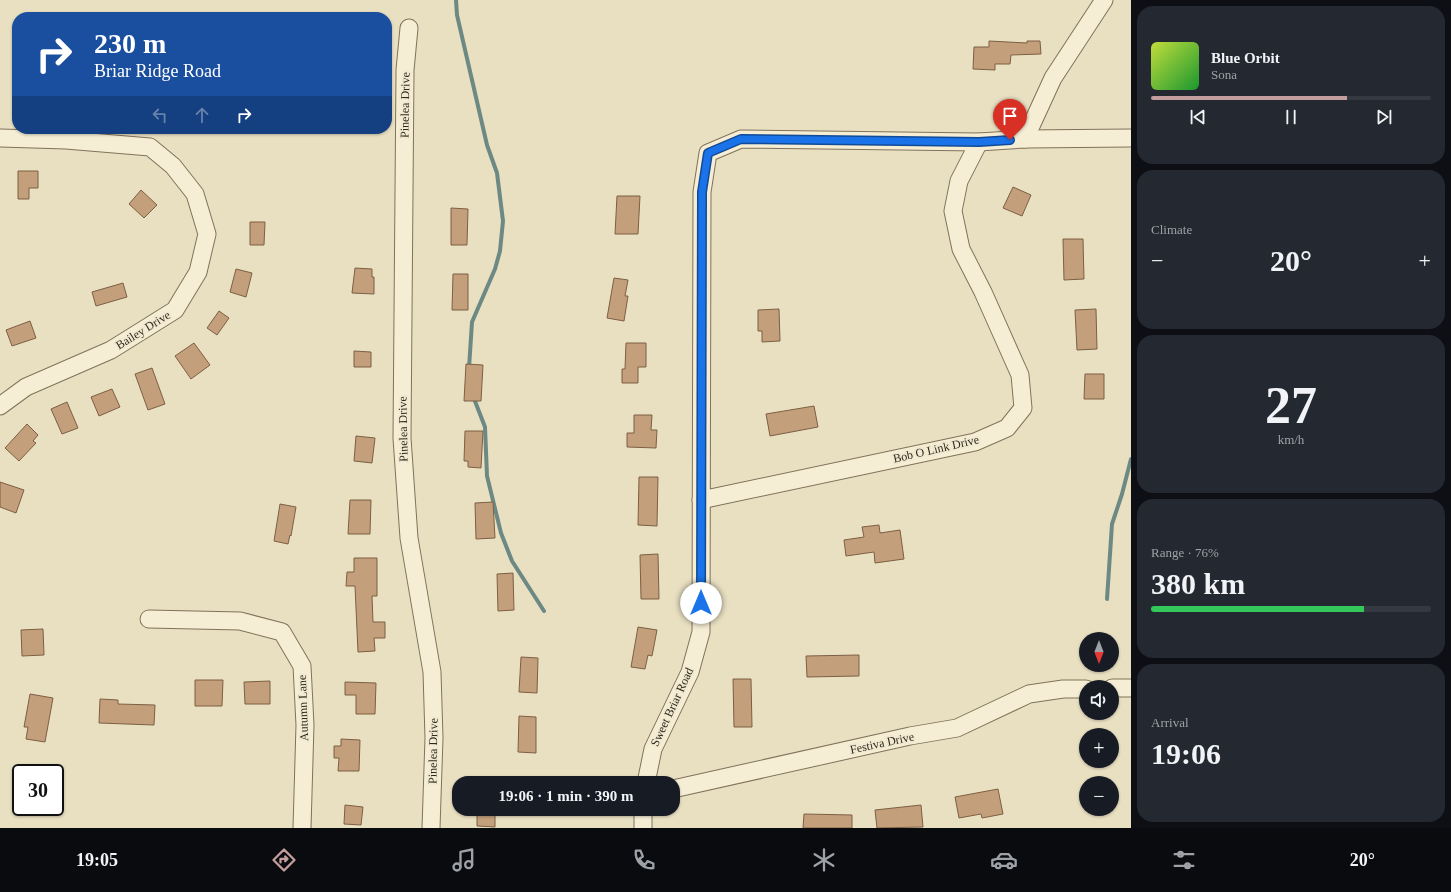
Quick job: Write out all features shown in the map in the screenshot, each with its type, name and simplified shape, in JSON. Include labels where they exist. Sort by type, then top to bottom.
[{"type":"street","points":[[1025,139],[1053,78],[1104,0]]},
{"type":"street","name":"Pinelea Drive","points":[[409,28],[405,70],[402,438],[409,538],[432,672],[434,738],[431,828]]},
{"type":"street","name":"Bailey Drive","points":[[0,138],[66,140],[150,147],[173,166],[195,194],[207,234],[198,272],[175,310],[111,350],[26,387],[0,406]]},
{"type":"street","points":[[979,142],[1025,139],[1131,138]]},
{"type":"street","name":"Sweet Briar Road","points":[[647,776],[652,749],[690,672],[701,632],[702,192],[708,153],[741,139],[979,142]]},
{"type":"street","name":"Bob O Link Drive","points":[[701,500],[974,442],[1007,428],[1023,408],[1020,375],[983,292],[961,249],[953,211],[959,182],[979,142]]},
{"type":"street","name":"Autumn Lane","points":[[149,619],[240,621],[282,632],[302,666],[305,725],[302,828]]},
{"type":"street","points":[[1119,688],[1131,688]]},
{"type":"street","name":"Festiva Drive","points":[[680,787],[910,736],[957,728],[1029,694],[1063,689],[1079,689]]},
{"type":"street","points":[[643,816],[643,828]]},
{"type":"building","points":[[989,41],[1027,43],[1027,41],[1040,41],[1041,54],[1011,55],[1010,64],[995,64],[995,70],[973,69],[974,47],[989,47]]},
{"type":"building","points":[[18,171],[38,171],[38,188],[29,188],[29,199],[18,199]]},
{"type":"building","points":[[1013,187],[1031,195],[1022,216],[1003,208]]},
{"type":"building","points":[[141,190],[157,205],[144,218],[129,204]]},
{"type":"building","points":[[617,196],[640,196],[638,234],[615,234]]},
{"type":"building","points":[[451,208],[468,209],[467,245],[451,245]]},
{"type":"building","points":[[250,222],[265,222],[264,245],[250,245]]},
{"type":"building","points":[[1063,239],[1083,239],[1084,279],[1064,280]]},
{"type":"building","points":[[355,268],[372,269],[372,277],[374,277],[374,294],[352,293]]},
{"type":"building","points":[[236,269],[252,273],[246,297],[230,292]]},
{"type":"building","points":[[453,274],[468,274],[468,310],[452,310]]},
{"type":"building","points":[[614,278],[628,280],[625,296],[628,296],[624,321],[607,318]]},
{"type":"building","points":[[123,283],[127,297],[96,306],[92,292]]},
{"type":"building","points":[[779,309],[780,341],[762,342],[762,331],[758,331],[758,310]]},
{"type":"building","points":[[1096,309],[1097,349],[1077,350],[1075,310]]},
{"type":"building","points":[[219,311],[229,318],[217,335],[207,328]]},
{"type":"building","points":[[30,321],[36,338],[12,346],[6,330]]},
{"type":"building","points":[[194,343],[210,365],[191,379],[175,356]]},
{"type":"building","points":[[626,343],[646,343],[646,367],[638,367],[638,383],[622,383],[622,369],[625,369]]},
{"type":"building","points":[[354,351],[371,352],[371,367],[354,367]]},
{"type":"building","points":[[466,364],[483,365],[481,401],[464,401]]},
{"type":"building","points":[[152,368],[165,404],[148,410],[135,374]]},
{"type":"building","points":[[1085,374],[1104,374],[1104,399],[1084,399]]},
{"type":"building","points":[[112,389],[120,407],[99,416],[91,397]]},
{"type":"building","points":[[67,402],[78,428],[62,434],[51,409]]},
{"type":"building","points":[[814,406],[818,427],[770,436],[766,414]]},
{"type":"building","points":[[634,415],[652,415],[651,430],[657,430],[656,448],[627,447],[627,433],[634,433]]},
{"type":"building","points":[[27,424],[38,435],[33,441],[36,443],[19,461],[5,448]]},
{"type":"building","points":[[465,431],[483,431],[481,468],[468,467],[468,461],[464,461]]},
{"type":"building","points":[[356,436],[375,438],[372,463],[354,461]]},
{"type":"building","points":[[639,477],[658,477],[657,526],[638,525]]},
{"type":"building","points":[[0,482],[24,490],[16,513],[0,507]]},
{"type":"building","points":[[350,500],[371,500],[370,534],[348,534]]},
{"type":"building","points":[[493,502],[495,538],[476,539],[475,503]]},
{"type":"building","points":[[280,504],[296,507],[291,536],[290,535],[288,544],[274,541]]},
{"type":"building","points":[[879,525],[880,533],[900,530],[904,559],[875,563],[874,552],[846,556],[844,540],[864,537],[862,527]]},
{"type":"building","points":[[658,554],[659,599],[641,599],[640,555]]},
{"type":"building","points":[[354,558],[377,558],[377,596],[372,596],[373,622],[385,622],[385,638],[374,638],[375,651],[358,652],[355,586],[346,586],[347,572],[354,572]]},
{"type":"building","points":[[513,573],[514,610],[498,611],[497,574]]},
{"type":"building","points":[[638,627],[657,630],[652,656],[648,655],[645,669],[631,667]]},
{"type":"building","points":[[43,629],[44,655],[22,656],[21,630]]},
{"type":"building","points":[[859,655],[859,676],[807,677],[806,656]]},
{"type":"building","points":[[521,657],[538,658],[537,693],[519,692]]},
{"type":"building","points":[[733,679],[751,679],[752,727],[734,727]]},
{"type":"building","points":[[195,680],[223,680],[222,706],[195,706]]},
{"type":"building","points":[[270,681],[270,704],[245,704],[244,682]]},
{"type":"building","points":[[345,682],[376,683],[375,714],[356,714],[356,695],[345,695]]},
{"type":"building","points":[[30,694],[53,698],[45,742],[26,739],[28,727],[24,727]]},
{"type":"building","points":[[100,699],[118,700],[118,704],[155,705],[154,725],[99,723]]},
{"type":"building","points":[[519,716],[536,717],[536,753],[518,752]]},
{"type":"building","points":[[341,739],[360,740],[359,771],[338,771],[339,758],[334,758],[334,746],[341,746]]},
{"type":"building","points":[[998,789],[1003,814],[982,818],[981,814],[959,818],[955,797]]},
{"type":"building","points":[[345,805],[363,807],[361,825],[344,824]]},
{"type":"building","points":[[921,805],[923,827],[877,828],[875,810]]},
{"type":"building","points":[[804,814],[852,815],[852,828],[803,828]]},
{"type":"building","points":[[477,816],[495,816],[495,827],[477,826]]},
{"type":"waterway","points":[[456,0],[457,15],[487,145],[497,173],[503,221],[500,251],[495,269],[472,322],[469,368]]},
{"type":"waterway","points":[[473,396],[485,427],[487,476],[501,533],[512,561],[544,611]]},
{"type":"waterway","points":[[1107,599],[1112,524],[1131,459]]},
{"type":"route","points":[[701,603],[702,192],[708,153],[741,139],[979,142],[1010,140]]}]
